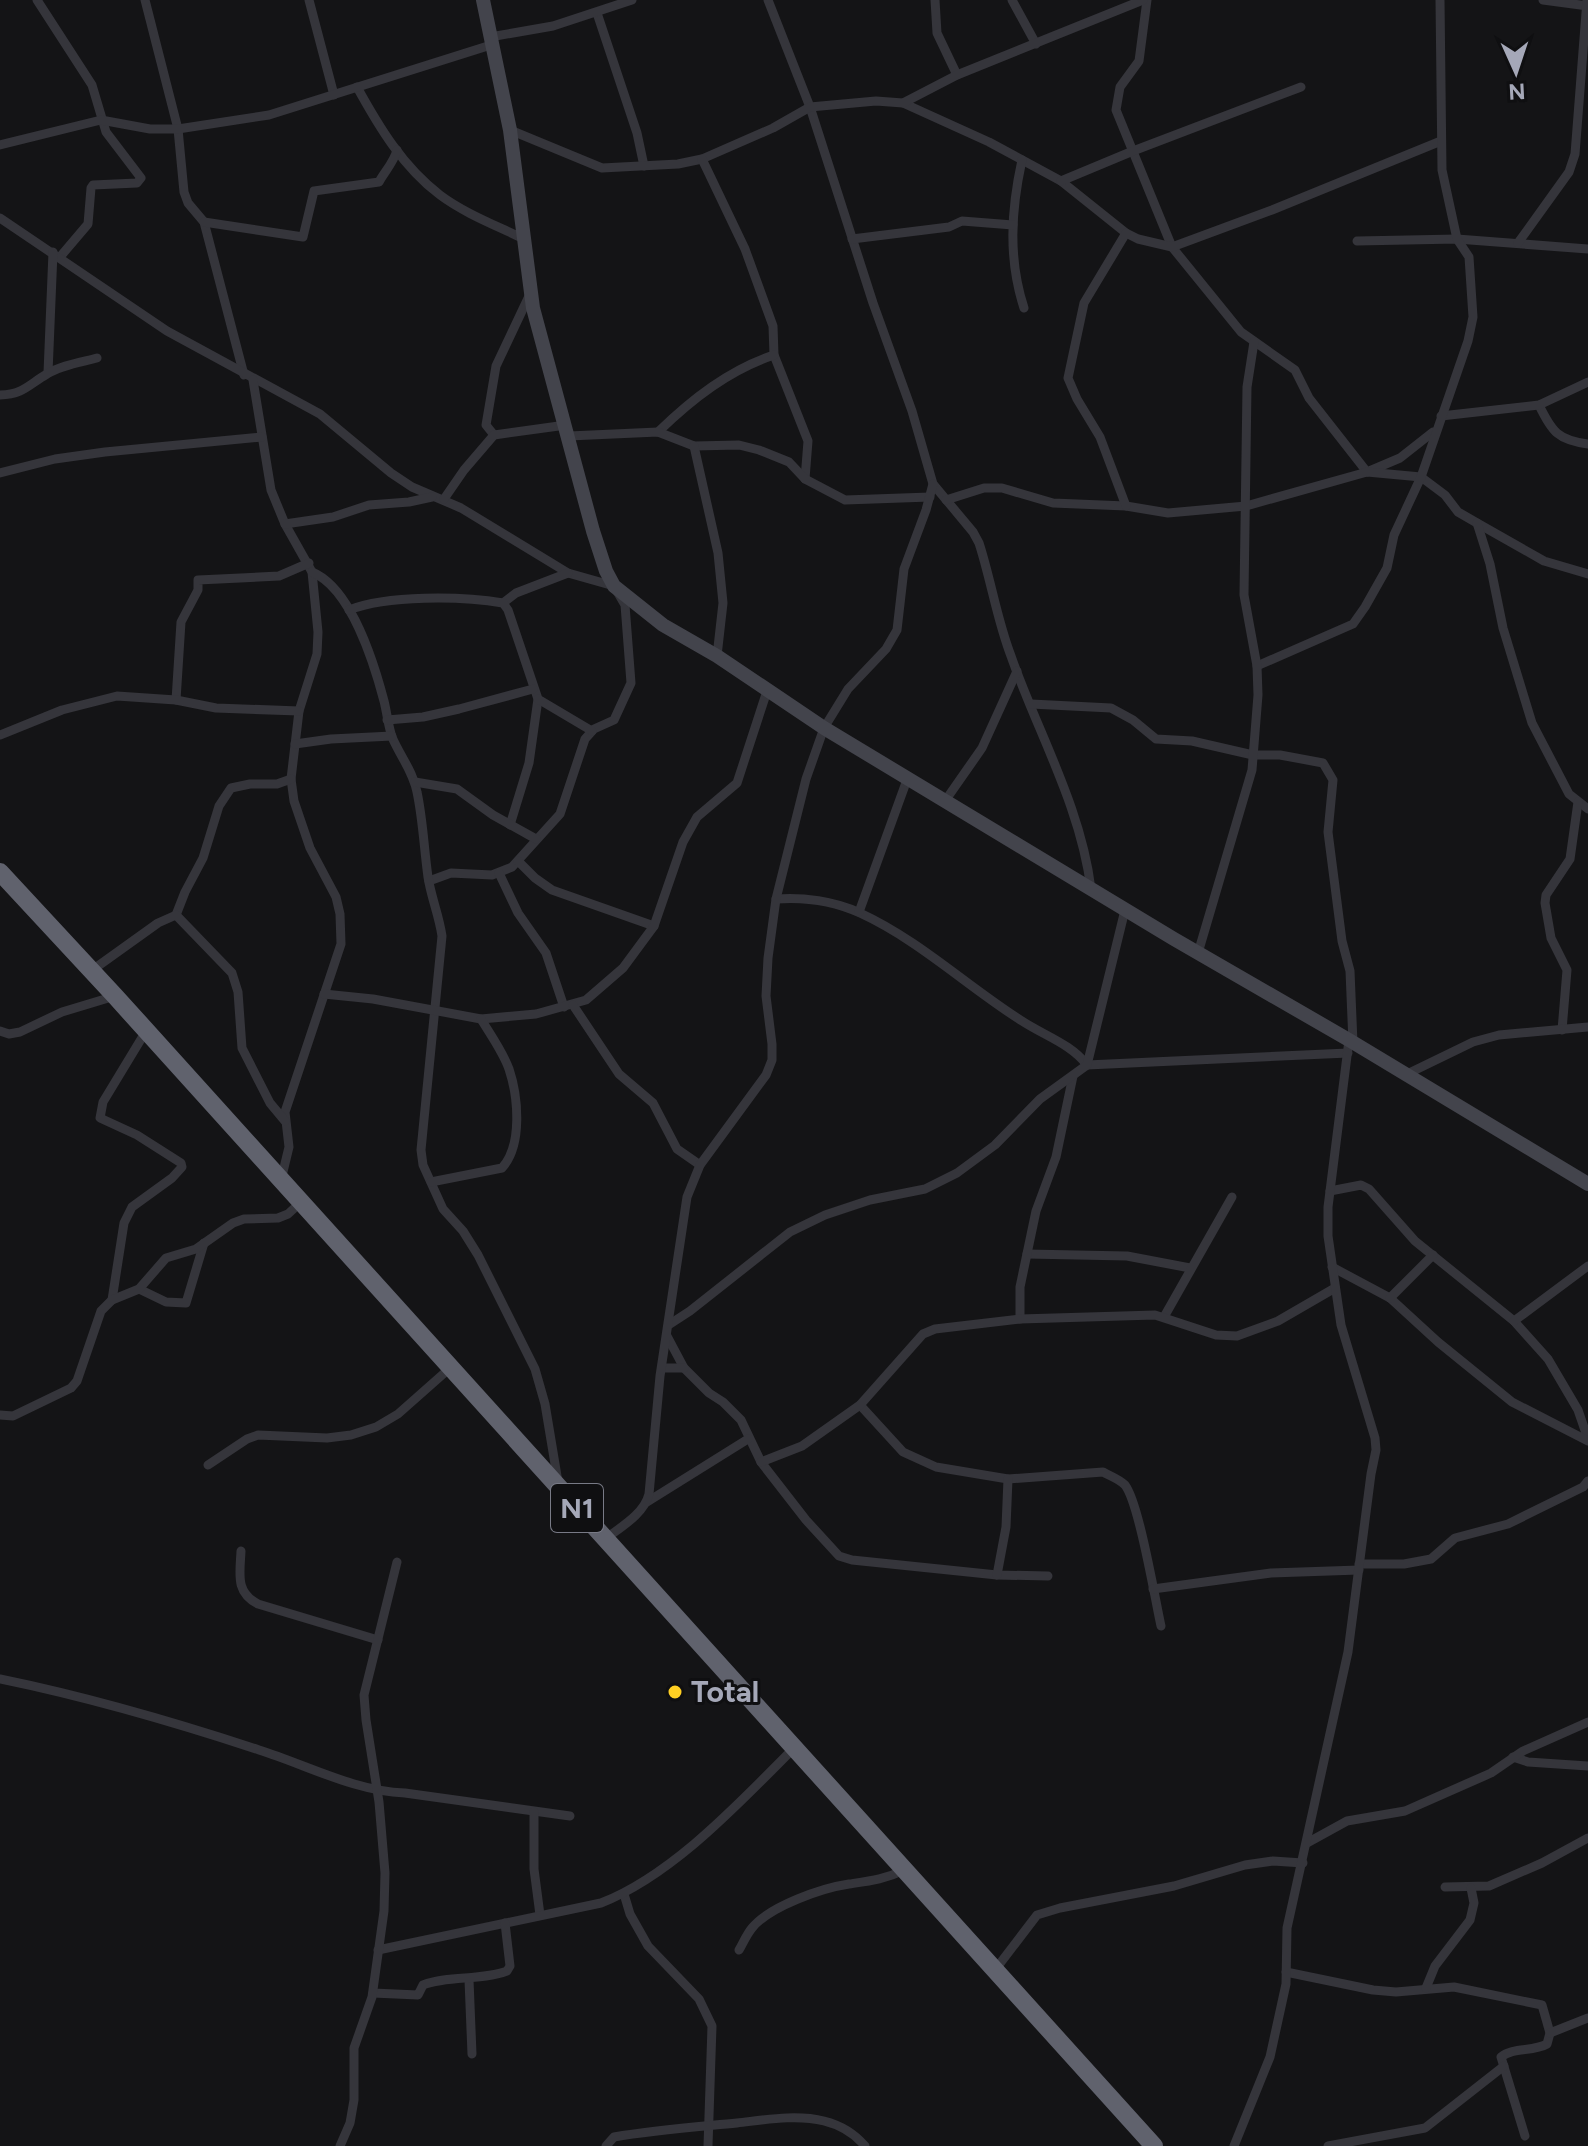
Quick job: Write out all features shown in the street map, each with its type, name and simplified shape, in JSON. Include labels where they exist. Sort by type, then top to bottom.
[{"type":"highway","name":"N1","points":[[0,872],[1154,2146]]},
{"type":"street","points":[[37,0],[92,85],[101,120],[117,150],[141,178],[137,183],[93,185],[88,224],[57,255],[48,373]]},
{"type":"street","points":[[145,0],[178,129],[184,192],[188,203],[204,222],[248,378],[271,490],[285,524],[310,567],[318,632],[317,654],[299,711],[291,779],[294,801],[310,848],[330,882],[340,914],[341,944],[285,1112],[289,1147],[281,1181]]},
{"type":"street","points":[[309,0],[334,95]]},
{"type":"street","points":[[429,881],[451,873],[461,876],[499,873],[518,861],[560,814],[585,739],[592,731],[614,720],[631,683],[625,605],[606,571],[593,531],[531,294],[510,130],[483,0]]},
{"type":"street","points":[[0,145],[101,120],[150,129],[178,129],[269,115],[491,41],[553,26],[632,0]]},
{"type":"street","points":[[768,0],[810,107],[912,411],[933,484],[979,543],[1006,643],[1082,841],[1091,889]]},
{"type":"street","points":[[935,0],[937,33],[957,75]]},
{"type":"street","points":[[1012,0],[1036,44]]},
{"type":"street","points":[[903,103],[957,75],[1145,0],[1139,61],[1120,87],[1116,110],[1172,247],[1235,326],[1295,370],[1322,416],[1367,472],[1421,477],[1445,495],[1458,512],[1544,561],[1588,574]]},
{"type":"street","points":[[1257,666],[1353,624],[1387,568],[1394,535],[1421,477],[1468,341],[1473,317],[1469,257],[1457,239],[1442,170],[1440,0]]},
{"type":"street","points":[[1518,243],[1569,172],[1577,139],[1587,4],[1543,0]]},
{"type":"street","points":[[597,13],[637,133],[644,166]]},
{"type":"street","points":[[357,87],[378,126],[438,194],[522,238]]},
{"type":"street","points":[[1061,181],[1301,87]]},
{"type":"street","points":[[510,130],[602,168],[678,164],[702,159],[773,128],[810,107],[876,101],[903,103],[989,142],[1061,181],[1126,233],[1172,247],[1441,141]]},
{"type":"street","points":[[1577,139],[1588,140]]},
{"type":"street","points":[[204,222],[303,237],[314,191],[379,182],[397,150]]},
{"type":"street","points":[[702,159],[745,249],[773,326],[774,355],[808,441],[805,479]]},
{"type":"street","points":[[1022,160],[1016,187],[1012,255],[1024,308]]},
{"type":"street","points":[[0,232],[2,220],[167,331],[331,421],[391,473],[432,497],[444,499],[568,573],[614,586],[663,625],[717,656],[824,728],[1350,1045],[1588,1184]]},
{"type":"street","points":[[852,239],[949,227],[962,221],[1013,225]]},
{"type":"street","points":[[1126,233],[1084,303],[1068,378],[1100,437],[1126,506]]},
{"type":"street","points":[[1357,241],[1457,239],[1588,249]]},
{"type":"street","points":[[494,435],[486,425],[496,366],[531,294]]},
{"type":"street","points":[[1198,953],[1252,770],[1257,666],[1244,595],[1247,387],[1254,342]]},
{"type":"street","points":[[658,432],[719,380],[774,355]]},
{"type":"street","points":[[0,395],[21,391],[33,386],[48,373],[97,358]]},
{"type":"street","points":[[1441,416],[1539,405],[1588,382]]},
{"type":"street","points":[[1539,405],[1550,426],[1564,440],[1588,444]]},
{"type":"street","points":[[444,499],[494,435],[567,430],[658,432],[694,446],[739,445],[759,450],[789,462],[805,479],[845,500],[930,497]]},
{"type":"street","points":[[946,500],[984,488],[1002,488],[1053,503],[1126,506],[1168,513],[1246,506],[1367,472],[1400,458],[1436,430]]},
{"type":"street","points":[[0,473],[55,459],[118,450],[262,437]]},
{"type":"street","points":[[694,446],[718,553],[723,603],[717,656]]},
{"type":"street","points":[[647,1502],[662,1368],[687,1197],[700,1165],[766,1075],[772,1060],[766,996],[768,958],[776,899],[806,779],[824,728],[848,689],[892,641],[899,619],[904,569],[933,484]]},
{"type":"street","points":[[285,524],[333,517],[369,505],[432,497]]},
{"type":"street","points":[[1477,523],[1490,564],[1503,628],[1532,723],[1569,794],[1588,809]]},
{"type":"street","points":[[310,567],[335,589],[349,610],[373,661],[392,736],[415,782],[429,881],[442,936],[421,1150],[423,1165],[443,1209],[463,1231],[478,1255],[535,1369],[545,1404],[559,1488]]},
{"type":"street","points":[[176,700],[181,622],[198,590],[198,580],[279,576],[310,567]]},
{"type":"street","points":[[349,610],[362,605],[423,599],[503,603],[516,593],[568,573]]},
{"type":"street","points":[[503,603],[538,699],[592,731]]},
{"type":"street","points":[[945,801],[982,748],[1017,671]]},
{"type":"street","points":[[387,720],[423,717],[533,689]]},
{"type":"street","points":[[324,994],[373,999],[481,1019],[536,1014],[586,1000],[623,968],[654,926],[683,842],[697,817],[737,783],[767,691]]},
{"type":"street","points":[[0,735],[46,715],[117,696],[176,700],[216,708],[299,711]]},
{"type":"street","points":[[510,825],[531,755],[538,699]]},
{"type":"street","points":[[1031,704],[1111,708],[1133,720],[1156,739],[1206,743],[1253,755],[1280,755],[1323,763],[1333,780],[1328,832],[1336,898],[1350,971],[1350,1045],[1330,1191],[1328,1236],[1341,1325],[1376,1450],[1348,1652],[1287,1928],[1286,1984],[1270,2057],[1234,2146]]},
{"type":"street","points":[[295,744],[392,736]]},
{"type":"street","points":[[859,912],[908,777]]},
{"type":"street","points":[[91,971],[158,923],[176,915],[206,851],[219,806],[231,788],[277,784],[291,779]]},
{"type":"street","points":[[415,782],[457,789],[536,839]]},
{"type":"street","points":[[1562,1030],[1567,970],[1551,938],[1545,903],[1546,895],[1570,859],[1578,802]]},
{"type":"street","points":[[518,861],[552,890],[654,926]]},
{"type":"street","points":[[499,873],[518,913],[546,953],[568,1006],[619,1074],[653,1103],[677,1149],[700,1165]]},
{"type":"street","points":[[776,899],[825,902],[859,912],[897,934],[1022,1021],[1077,1052],[1087,1065]]},
{"type":"street","points":[[1087,1065],[1125,910]]},
{"type":"street","points":[[176,915],[232,973],[238,992],[242,1048],[270,1103],[285,1121]]},
{"type":"street","points":[[0,1031],[9,1034],[20,1032],[62,1012],[115,996]]},
{"type":"street","points":[[431,1182],[502,1168],[514,1140],[516,1117],[508,1067],[481,1019]]},
{"type":"street","points":[[1405,1075],[1473,1042],[1499,1035],[1588,1027]]},
{"type":"street","points":[[112,1300],[124,1223],[132,1207],[172,1178],[182,1165],[137,1135],[100,1118],[103,1102],[146,1031]]},
{"type":"street","points":[[670,1324],[790,1232],[825,1215],[870,1200],[925,1189],[957,1173],[995,1145],[1040,1099],[1087,1065],[1350,1045]]},
{"type":"street","points":[[1020,1319],[1020,1287],[1036,1211],[1056,1157],[1073,1076]]},
{"type":"street","points":[[1330,1191],[1361,1185],[1369,1189],[1415,1241],[1514,1321],[1558,1374],[1578,1410],[1588,1440]]},
{"type":"street","points":[[1164,1317],[1232,1197]]},
{"type":"street","points":[[0,1415],[13,1416],[71,1388],[77,1381],[101,1311],[112,1300],[139,1289],[166,1258],[185,1254],[233,1223],[244,1219],[278,1218],[288,1214],[301,1202]]},
{"type":"street","points":[[139,1289],[166,1302],[186,1303],[204,1243]]},
{"type":"street","points":[[1027,1254],[1127,1256],[1190,1268]]},
{"type":"street","points":[[1390,1298],[1433,1255]]},
{"type":"street","points":[[1514,1321],[1588,1266]]},
{"type":"street","points":[[1332,1267],[1390,1298],[1512,1402],[1588,1440]]},
{"type":"street","points":[[761,1462],[802,1446],[860,1405],[923,1334],[949,1326],[1020,1319],[1164,1317],[1216,1335],[1237,1336],[1278,1321],[1335,1288]]},
{"type":"street","points":[[667,1336],[684,1368],[741,1420],[761,1462],[806,1520],[839,1556],[852,1560],[997,1575],[1048,1576]]},
{"type":"street","points":[[208,1465],[258,1435],[327,1438],[376,1427],[398,1414],[450,1368]]},
{"type":"street","points":[[662,1368],[684,1368]]},
{"type":"street","points":[[860,1405],[903,1452],[936,1467],[1008,1479],[1103,1472],[1116,1479],[1126,1487],[1140,1529],[1161,1626]]},
{"type":"street","points":[[605,1539],[647,1502],[748,1439]]},
{"type":"street","points":[[997,1575],[1006,1527],[1008,1479]]},
{"type":"street","points":[[1153,1589],[1271,1573],[1404,1564],[1431,1559],[1455,1538],[1508,1524],[1583,1487],[1588,1481]]},
{"type":"street","points":[[241,1551],[240,1583],[246,1598],[378,1640]]},
{"type":"street","points":[[340,2146],[350,2123],[354,2100],[354,2048],[373,1993],[385,1882],[378,1792],[364,1695],[397,1562]]},
{"type":"street","points":[[0,1679],[158,1717],[378,1792],[570,1816]]},
{"type":"street","points":[[1307,1843],[1347,1821],[1405,1811],[1491,1773],[1513,1757],[1551,1737],[1588,1722]]},
{"type":"street","points":[[378,1950],[601,1903],[624,1894],[723,1818],[794,1748]]},
{"type":"street","points":[[1513,1757],[1528,1762],[1588,1766]]},
{"type":"street","points":[[534,1812],[534,1869],[540,1915]]},
{"type":"street","points":[[1445,1887],[1489,1886],[1542,1863],[1588,1838]]},
{"type":"street","points":[[995,1970],[1037,1915],[1174,1886],[1245,1865],[1273,1861],[1303,1863]]},
{"type":"street","points":[[739,1950],[752,1927],[792,1903],[824,1889],[887,1878],[904,1870]]},
{"type":"street","points":[[1426,1988],[1435,1966],[1470,1920],[1474,1903],[1471,1888]]},
{"type":"street","points":[[624,1894],[630,1914],[648,1946],[699,1999],[712,2026],[708,2146]]},
{"type":"street","points":[[373,1993],[409,1997],[418,1995],[423,1985],[430,1982],[469,1980],[507,1971],[510,1966],[505,1923]]},
{"type":"street","points":[[1286,1972],[1373,1990],[1396,1992],[1454,1987],[1536,2003],[1544,2010],[1550,2033],[1547,2044],[1503,2054],[1525,2136]]},
{"type":"street","points":[[469,1980],[472,2054]]},
{"type":"street","points":[[1550,2033],[1588,2018]]},
{"type":"street","points":[[1328,2146],[1425,2128],[1504,2066]]},
{"type":"street","points":[[606,2146],[614,2137],[759,2119],[821,2120],[850,2131],[865,2146]]},
{"type":"place","name":"Total","points":[[675,1692]]}]
